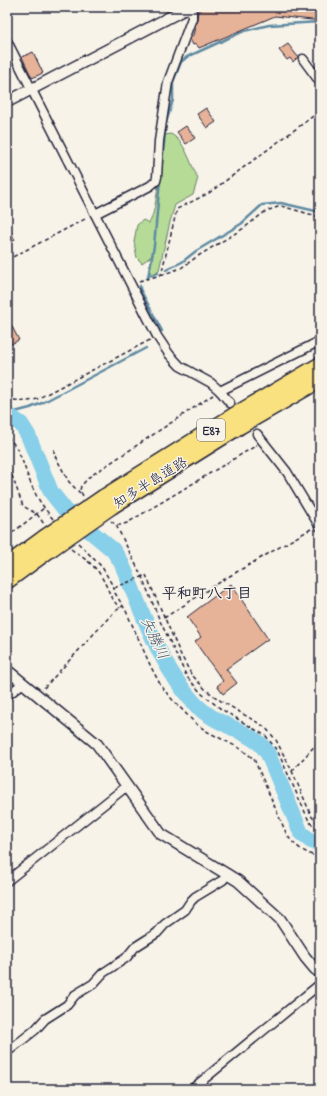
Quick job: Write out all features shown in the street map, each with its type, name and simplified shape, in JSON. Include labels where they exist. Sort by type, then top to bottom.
[{"type":"highway","name":"知多半島道路","points":[[108,508],[233,416],[320,365]]},
{"type":"highway","name":"知多半島道路","points":[[7,565],[108,508],[240,426],[320,380]]},
{"type":"highway","name":"知多半島道路","points":[[7,581],[48,543]]},
{"type":"street","points":[[7,102],[189,7]]},
{"type":"street","points":[[95,214],[150,186],[156,181],[162,119],[167,96],[168,82],[192,18],[192,7]]},
{"type":"street","points":[[7,41],[157,336],[169,354],[180,366],[211,383],[230,403]]},
{"type":"street","points":[[303,59],[320,82]]},
{"type":"street","points":[[220,391],[320,341]]},
{"type":"street","points":[[257,434],[287,472],[319,525]]},
{"type":"street","points":[[7,670],[98,744],[161,834],[238,881],[280,919],[305,957],[320,973]]},
{"type":"street","points":[[7,696],[23,683]]},
{"type":"street","points":[[7,881],[127,786]]},
{"type":"street","points":[[7,1052],[35,1030],[45,1019],[67,1005],[75,995],[93,984],[103,973],[126,958],[136,947],[157,933],[165,924],[185,910],[191,901],[223,880],[228,874]]},
{"type":"street","points":[[192,1089],[320,984]]},
{"type":"path","points":[[161,275],[177,209],[209,193],[320,111]]},
{"type":"path","points":[[129,280],[142,281],[181,268],[244,228],[266,211],[281,206],[320,217]]},
{"type":"path","points":[[7,260],[95,214]]},
{"type":"path","points":[[7,398],[22,402],[37,399],[157,336]]},
{"type":"path","points":[[82,494],[80,490],[81,486],[89,477],[220,391]]},
{"type":"path","points":[[7,437],[12,441],[19,454],[32,486],[44,508],[54,520]]},
{"type":"path","points":[[116,525],[127,523],[264,441]]},
{"type":"path","points":[[54,449],[54,454],[68,482],[86,499]]},
{"type":"path","points":[[7,537],[44,508]]},
{"type":"path","points":[[108,508],[142,577],[160,621],[187,677],[202,694],[221,709],[266,736],[278,752],[309,821],[314,827],[320,830]]},
{"type":"path","points":[[164,618],[235,573],[319,525]]},
{"type":"path","points":[[76,542],[102,567],[126,611],[151,667],[160,684],[169,696],[195,723],[208,732],[241,749],[254,759],[290,839],[297,847],[320,858]]},
{"type":"path","points":[[114,588],[146,575],[164,618],[191,674],[206,690],[221,701],[265,727],[276,740],[292,771],[312,817],[320,825]]},
{"type":"path","points":[[38,695],[114,612],[123,606]]},
{"type":"path","points":[[292,771],[320,740]]},
{"type":"green space","points":[[171,134],[184,148],[198,178],[193,195],[175,205],[159,270],[152,275],[150,272],[153,255],[142,263],[137,258],[134,242],[137,225],[143,220],[149,223],[152,217],[157,196],[162,139],[164,135]]},
{"type":"building","points":[[206,7],[320,7],[320,19],[312,20],[275,16],[199,48],[196,44],[193,45],[190,39],[193,35],[198,11]]},
{"type":"building","points":[[288,44],[298,57],[293,62],[290,58],[287,60],[279,50]]},
{"type":"building","points":[[33,52],[43,73],[32,78],[22,57]]},
{"type":"building","points":[[206,108],[216,122],[207,128],[197,114]]},
{"type":"building","points":[[186,126],[195,138],[186,144],[177,132]]},
{"type":"building","points":[[7,224],[15,240],[7,244]]},
{"type":"building","points":[[7,317],[19,340],[7,346]]},
{"type":"building","points":[[231,584],[268,639],[226,669],[237,683],[223,694],[217,686],[223,681],[195,642],[201,637],[187,617]]},
{"type":"waterway","points":[[162,163],[166,123],[173,100],[173,82],[181,62],[187,57],[244,31],[269,25],[320,22]]},
{"type":"waterway","points":[[148,277],[154,246],[160,180]]},
{"type":"waterway","points":[[166,270],[182,262],[196,251],[241,224],[262,205],[281,203],[320,212]]},
{"type":"waterway","points":[[148,276],[158,273]]},
{"type":"waterway","points":[[140,286],[140,289],[162,331]]},
{"type":"waterway","points":[[7,414],[42,403],[146,348]]},
{"type":"waterway","name":"矢勝川","points":[[7,414],[21,424],[28,435],[51,492],[66,511],[113,550],[121,562],[152,637],[183,690],[203,711],[219,721],[244,733],[262,746],[268,754],[301,833],[311,841],[320,844]]},
{"type":"tunnel","points":[[230,403],[257,434]]},
{"type":"district","name":"平和町八丁目","points":[[207,593]]}]
